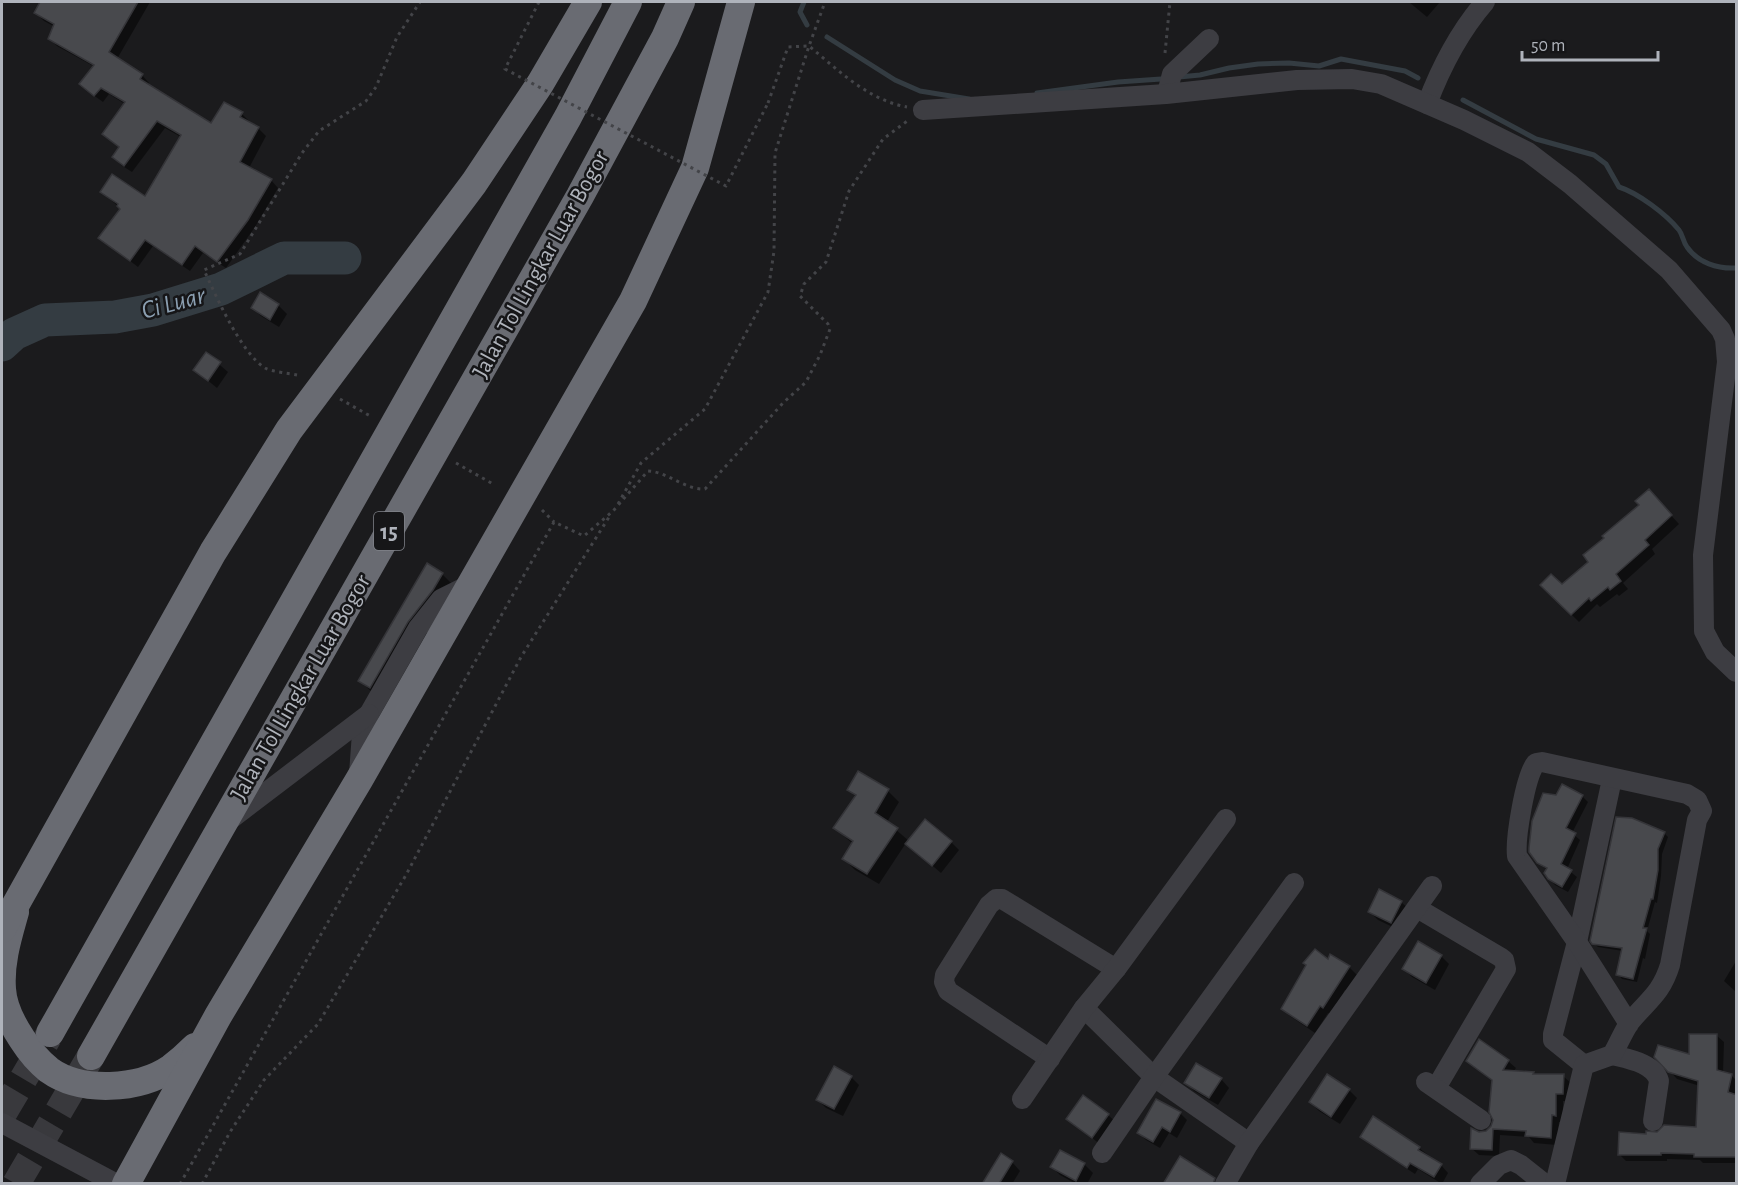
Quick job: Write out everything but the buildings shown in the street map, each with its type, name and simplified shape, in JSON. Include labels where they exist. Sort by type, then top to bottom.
[{"type":"highway","points":[[2,929],[213,552],[289,430],[474,183],[540,84],[588,2]]},
{"type":"highway","name":"Jalan Tol Lingkar Luar Bogor","points":[[50,1033],[568,117],[628,2]]},
{"type":"highway","name":"Jalan Tol Lingkar Luar Bogor","points":[[91,1056],[579,196],[665,38],[681,2]]},
{"type":"highway","points":[[126,1184],[218,1016],[358,780],[633,301],[695,168],[741,2]]},
{"type":"highway","points":[[17,902],[3,956],[2,990],[11,1023],[28,1048],[50,1070],[79,1083],[100,1086],[110,1087],[141,1082],[170,1069],[194,1048],[218,1016]]},
{"type":"street","points":[[1427,104],[1439,72],[1461,33],[1485,2]]},
{"type":"street","points":[[1170,84],[1209,39]]},
{"type":"street","points":[[923,110],[1170,84],[1352,78],[1381,84],[1528,152],[1570,184],[1669,270],[1721,330],[1725,339],[1727,362],[1703,555],[1704,631],[1714,652],[1737,672]]},
{"type":"street","points":[[358,780],[362,733],[369,714],[418,628],[441,598],[471,584]]},
{"type":"street","points":[[221,826],[369,714]]},
{"type":"street","points":[[1629,1024],[1658,992],[1665,980],[1697,820],[1702,811],[1700,805],[1697,800],[1687,794],[1542,762],[1536,763],[1530,774],[1516,843],[1517,856],[1577,942],[1629,1024],[1630,1061]]},
{"type":"street","points":[[1612,779],[1577,942],[1553,1040],[1561,1044],[1584,1065],[1630,1061],[1654,1071],[1659,1081],[1653,1121]]},
{"type":"street","points":[[1022,1100],[1084,1008],[1116,969],[1226,819]]},
{"type":"street","points":[[1102,1153],[1294,883]]},
{"type":"street","points":[[1225,1184],[1249,1143],[1432,886]]},
{"type":"street","points":[[1050,1059],[945,987],[945,975],[989,905],[996,899],[1002,899],[1116,969]]},
{"type":"street","points":[[1417,908],[1500,957],[1506,966],[1431,1085],[1481,1119]]},
{"type":"street","points":[[1084,1008],[1154,1077],[1249,1143]]},
{"type":"street","points":[[1556,1184],[1584,1065]]},
{"type":"street","points":[[2,1123],[117,1184]]},
{"type":"street","points":[[1480,1184],[1499,1165],[1511,1160],[1545,1184]]},
{"type":"path","points":[[297,375],[266,368],[247,349],[204,270],[240,254],[302,153],[319,131],[366,101],[376,87],[397,37],[420,2]]},
{"type":"path","points":[[539,2],[505,69],[726,186],[768,102],[788,47],[808,45],[860,88],[892,104],[923,110]]},
{"type":"path","points":[[202,1184],[230,1132],[264,1080],[318,1024],[406,875],[521,657],[614,511],[641,463],[705,409],[768,292],[774,251],[775,153],[808,45],[825,2]]},
{"type":"path","points":[[1170,2],[1165,54],[1170,84]]},
{"type":"path","points":[[542,510],[554,522],[584,536],[614,511],[648,471],[660,472],[697,489],[705,489],[783,403],[806,382],[830,329],[828,324],[800,296],[804,284],[826,262],[849,191],[883,139],[923,110]]},
{"type":"path","points":[[339,398],[372,417]]},
{"type":"path","points":[[455,462],[493,484]]},
{"type":"path","points":[[180,1184],[554,522]]},
{"type":"waterway","points":[[804,2],[800,12],[807,25]]},
{"type":"waterway","points":[[827,37],[895,80],[920,91],[969,99]]},
{"type":"waterway","points":[[1179,77],[1258,64],[1289,63],[1319,66],[1341,59],[1405,71],[1418,78]]},
{"type":"waterway","points":[[1037,93],[1118,82],[1161,79]]},
{"type":"waterway","points":[[1463,100],[1536,139],[1594,155],[1606,164],[1619,187],[1643,199],[1673,224],[1680,232],[1687,247],[1697,257],[1715,266],[1736,268]]},
{"type":"waterway","name":"Ci Luar","points":[[2,345],[14,334],[45,320],[115,317],[153,310],[221,289],[284,258],[345,258]]},
{"type":"tunnel","points":[[2,1115],[48,1037]]},
{"type":"tunnel","points":[[16,1184],[91,1056]]}]
